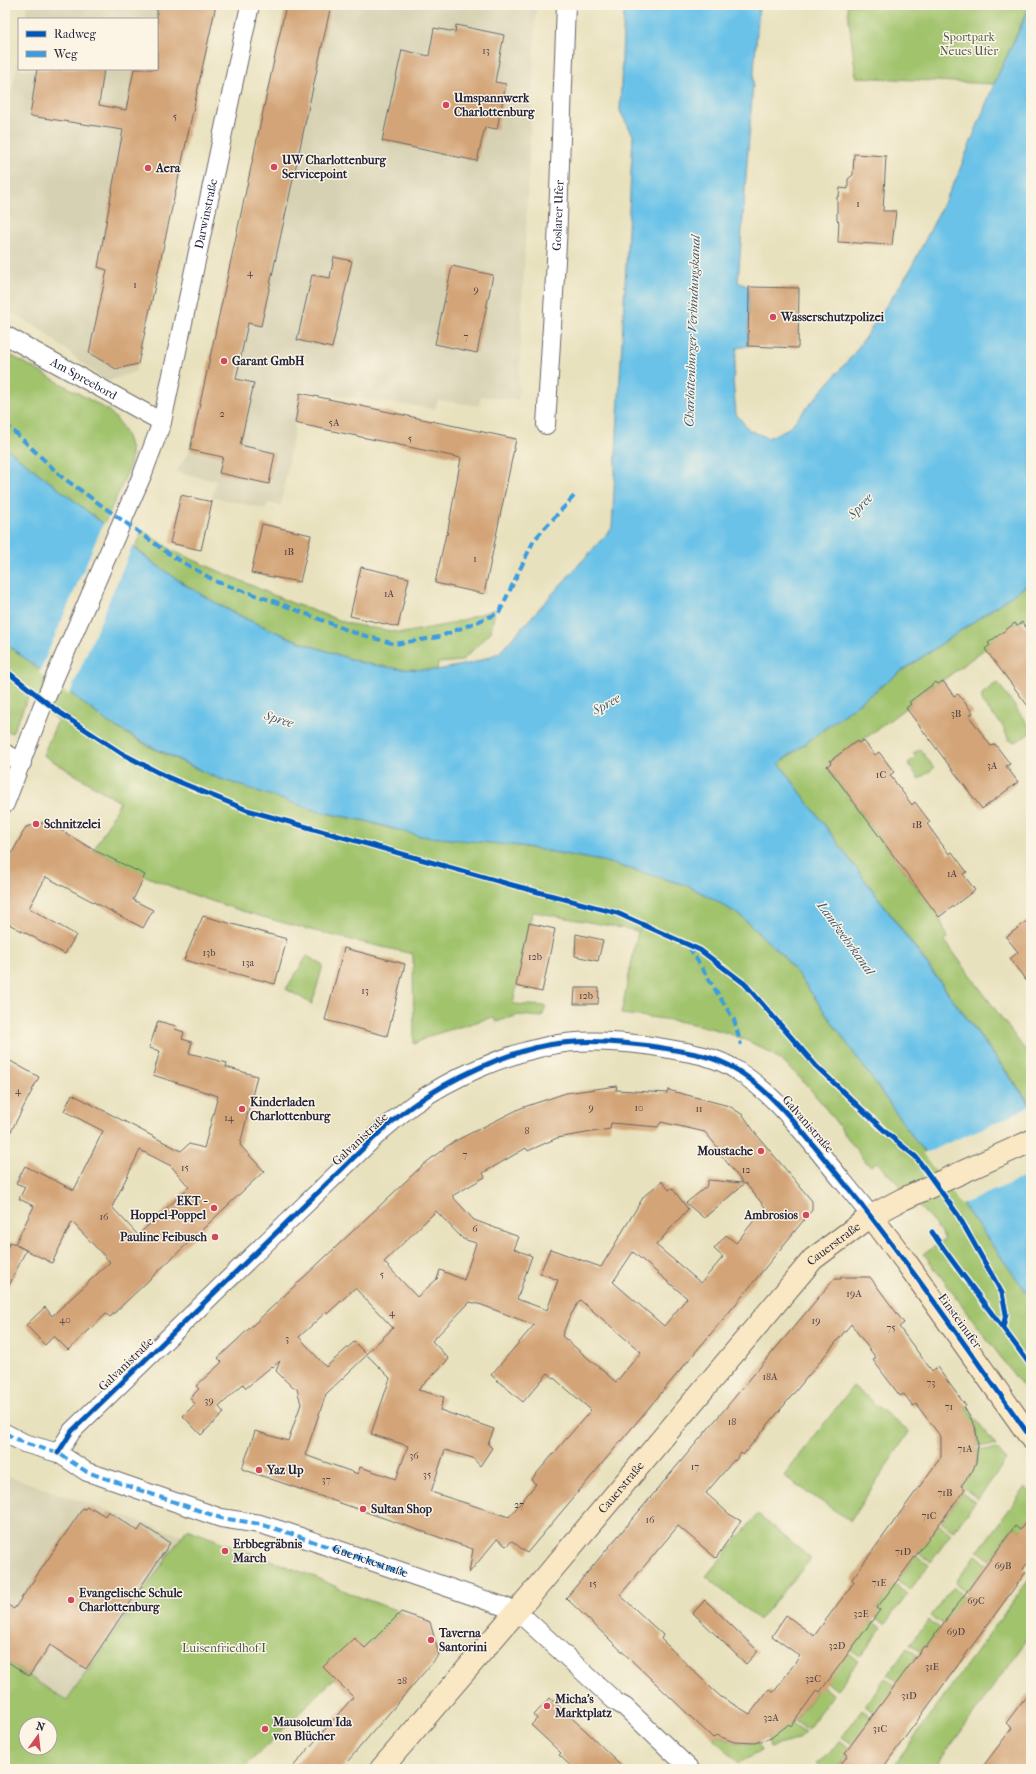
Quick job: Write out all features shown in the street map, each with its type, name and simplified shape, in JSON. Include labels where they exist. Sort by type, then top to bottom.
[{"type":"street","name":"Darwinstraße","points":[[5,804],[22,763],[42,707],[143,473],[162,422],[250,5]]},
{"type":"street","name":"Goslarer Ufer","points":[[546,425],[557,244],[566,5]]},
{"type":"street","name":"Am Spreebord","points":[[5,335],[162,422]]},
{"type":"street","points":[[5,753],[22,763]]},
{"type":"street","name":"Galvanistraße","points":[[58,1453],[72,1430],[377,1136],[408,1109],[452,1082],[496,1061],[548,1045],[577,1042],[614,1042],[654,1046],[710,1058],[735,1069],[755,1083],[781,1106],[871,1216]]},
{"type":"street","name":"Cauerstraße","points":[[382,1769],[813,1259],[871,1216],[926,1188],[1031,1141]]},
{"type":"street","name":"Einsteinufer","points":[[871,1216],[906,1262],[1031,1438]]},
{"type":"street","name":"Guerickestraße","points":[[13,1437],[58,1453],[87,1472],[194,1509],[221,1518],[260,1524],[286,1532],[517,1611],[616,1702],[625,1708],[690,1769]]},
{"type":"shaded area","points":[[27,5],[216,5],[136,371],[106,382],[44,332],[5,308],[5,136],[18,58],[18,70],[158,70],[158,18],[25,18]]},
{"type":"shaded area","points":[[286,5],[536,5],[518,400],[481,396],[479,406],[438,400],[435,409],[301,390],[281,506],[268,503],[266,509],[212,497],[216,481],[176,472],[190,450]]},
{"type":"shaded area","name":"Evangelische Schule Charlottenburg","points":[[5,1475],[182,1536],[66,1701],[5,1660]]},
{"type":"green space","name":"Sportpark Neues Ufer","points":[[847,5],[1030,5],[994,84],[856,77]]},
{"type":"green space","points":[[5,352],[108,410],[118,421],[129,442],[131,450],[130,465],[104,524],[5,447]]},
{"type":"green space","points":[[142,530],[171,550],[287,601],[350,624],[403,633],[450,624],[495,609],[491,632],[462,661],[438,663],[437,670],[399,669],[356,661],[270,630],[200,594],[156,565],[135,548]]},
{"type":"green space","points":[[1027,585],[1031,591],[1031,615],[988,643],[990,645],[938,684],[936,682],[909,702],[911,704],[859,743],[857,741],[830,761],[831,763],[827,767],[939,917],[948,938],[945,941],[1031,1058],[1031,1101],[1029,1102],[779,763],[899,673]]},
{"type":"green space","points":[[5,643],[109,723],[150,747],[215,777],[320,812],[366,821],[391,829],[520,846],[602,861],[686,885],[715,900],[742,917],[784,957],[810,991],[913,1137],[1031,1298],[1031,1398],[924,1254],[945,1239],[931,1219],[877,1162],[871,1166],[866,1163],[821,1103],[792,1070],[755,1044],[734,1035],[689,1023],[621,1014],[638,931],[534,912],[532,913],[513,1004],[546,1006],[542,1017],[519,1015],[496,1022],[493,1017],[429,1036],[414,1044],[413,954],[319,932],[226,906],[156,880],[94,850],[120,802],[43,755],[58,720],[29,696],[12,733],[5,730]]},
{"type":"green space","points":[[998,683],[1031,729],[1030,733],[1016,742],[1009,740],[1002,725],[982,703],[982,694]]},
{"type":"green space","points":[[920,749],[934,768],[919,779],[908,763],[916,757],[913,754]]},
{"type":"green space","points":[[307,956],[323,965],[312,1004],[286,989]]},
{"type":"green space","points":[[853,1386],[909,1432],[850,1521],[784,1476]]},
{"type":"green space","points":[[966,1406],[996,1446],[978,1445],[976,1430],[962,1409]]},
{"type":"green space","points":[[978,1449],[998,1450],[1006,1460],[978,1499],[961,1486],[976,1462]]},
{"type":"green space","points":[[1026,1487],[1031,1494],[1031,1518],[1030,1517],[1020,1530],[1015,1526],[990,1560],[978,1551]]},
{"type":"green space","points":[[962,1493],[975,1502],[954,1531],[941,1522]]},
{"type":"green space","points":[[758,1514],[811,1559],[759,1620],[706,1576]]},
{"type":"green space","points":[[939,1524],[951,1534],[931,1562],[918,1552]]},
{"type":"green space","name":"Luisenfriedhof I","points":[[187,1529],[315,1577],[354,1595],[401,1612],[243,1769],[5,1769],[5,1660],[66,1701]]},
{"type":"green space","points":[[916,1555],[929,1565],[910,1590],[897,1581]]},
{"type":"green space","points":[[976,1555],[987,1564],[967,1592],[955,1583]]},
{"type":"green space","points":[[1030,1578],[1031,1634],[934,1769],[891,1769]]},
{"type":"green space","points":[[894,1584],[907,1594],[885,1624],[874,1617],[879,1610],[877,1608]]},
{"type":"green space","points":[[953,1587],[964,1596],[943,1624],[931,1616]]},
{"type":"green space","points":[[929,1620],[940,1628],[926,1647],[924,1646],[920,1651],[910,1644]]},
{"type":"green space","points":[[871,1621],[882,1628],[860,1657],[850,1650]]},
{"type":"green space","points":[[907,1648],[917,1655],[912,1662],[914,1664],[897,1682],[888,1675]]},
{"type":"green space","points":[[848,1653],[858,1661],[837,1690],[826,1682]]},
{"type":"green space","points":[[885,1678],[895,1686],[875,1713],[865,1706]]},
{"type":"green space","points":[[823,1687],[833,1695],[807,1730],[795,1721],[817,1690]]},
{"type":"green space","points":[[862,1710],[872,1717],[852,1744],[842,1737]]},
{"type":"green space","points":[[787,1723],[791,1726],[792,1724],[805,1733],[797,1740],[770,1747],[768,1739]]},
{"type":"green space","points":[[717,1735],[737,1742],[758,1742],[761,1751],[739,1763],[713,1738]]},
{"type":"green space","points":[[840,1740],[849,1748],[845,1753],[847,1755],[837,1769],[823,1769],[816,1763],[826,1757]]},
{"type":"water","points":[[624,5],[759,5],[738,282],[749,287],[748,346],[737,348],[733,379],[736,414],[749,430],[768,438],[789,428],[853,355],[909,272],[956,179],[994,84],[1031,5],[1031,578],[1027,585],[899,673],[779,763],[1031,1106],[1031,1298],[913,1137],[810,991],[784,957],[742,917],[715,900],[686,885],[602,861],[520,846],[419,836],[366,821],[320,812],[215,777],[150,746],[109,723],[5,643],[5,447],[151,561],[187,586],[246,619],[300,642],[362,663],[399,669],[437,670],[473,663],[499,653],[612,528],[633,135],[620,111]]},
{"type":"pier","points":[[104,522],[133,545],[69,695],[39,673]]},
{"type":"pier","points":[[1030,1105],[1031,1174],[961,1205],[923,1154],[1013,1115]]},
{"type":"building","name":"Aera","points":[[157,5],[216,5],[138,364],[116,369],[89,353],[107,270],[98,267],[123,130],[30,116],[37,70],[104,70],[99,105],[126,110],[134,70],[158,70]]},
{"type":"building","points":[[286,5],[331,5],[261,326],[248,323],[236,379],[254,383],[240,445],[275,453],[269,484],[219,473],[223,457],[190,450]]},
{"type":"building","name":"Umspannwerk Charlottenburg","points":[[456,25],[504,35],[495,82],[506,84],[497,129],[485,127],[477,161],[382,141],[402,50],[429,56],[434,28],[455,32]]},
{"type":"building","points":[[854,154],[886,156],[883,211],[896,211],[892,245],[838,242],[839,222],[837,220],[837,197],[839,196],[840,188],[848,189],[848,179],[853,175]]},
{"type":"building","points":[[334,257],[352,261],[332,348],[297,340],[312,275],[330,278]]},
{"type":"building","points":[[452,266],[493,275],[477,353],[435,344]]},
{"type":"building","name":"Wasserschutzpolizei","points":[[749,287],[799,288],[798,348],[748,346]]},
{"type":"building","points":[[300,393],[516,439],[484,594],[435,583],[446,534],[447,535],[461,458],[295,423]]},
{"type":"building","points":[[181,495],[212,502],[201,550],[170,543]]},
{"type":"building","points":[[262,524],[311,535],[300,582],[251,573]]},
{"type":"building","points":[[361,567],[409,578],[398,627],[350,616]]},
{"type":"building","points":[[1022,622],[1031,634],[1031,710],[985,649],[990,645],[988,643],[1015,623],[1017,626]]},
{"type":"building","points":[[943,681],[954,696],[958,694],[973,713],[969,716],[991,746],[995,744],[1010,764],[1006,766],[1018,782],[982,809],[906,708],[911,704],[909,702],[936,682],[938,684]]},
{"type":"building","points":[[863,740],[875,755],[879,752],[894,772],[890,775],[912,805],[915,802],[930,822],[927,824],[949,854],[952,852],[967,872],[963,874],[975,890],[939,917],[827,766],[831,763],[830,761],[857,741],[859,743]]},
{"type":"building","points":[[47,822],[94,850],[145,875],[133,900],[153,910],[143,928],[46,877],[29,908],[76,935],[65,954],[5,922],[5,866],[26,827]]},
{"type":"building","points":[[203,916],[287,939],[275,984],[184,960]]},
{"type":"building","points":[[1031,918],[1031,987],[1010,959],[1018,952],[1006,937]]},
{"type":"building","points":[[529,923],[555,929],[542,992],[516,986]]},
{"type":"building","points":[[576,934],[603,940],[598,961],[575,956]]},
{"type":"building","points":[[344,948],[405,964],[387,1036],[325,1020]]},
{"type":"building","points":[[575,988],[599,988],[598,1004],[574,1004]]},
{"type":"building","points":[[158,1021],[176,1026],[175,1029],[184,1032],[182,1039],[192,1042],[189,1053],[227,1063],[226,1067],[257,1076],[240,1145],[264,1171],[110,1317],[106,1314],[68,1350],[54,1336],[45,1345],[26,1325],[45,1307],[52,1316],[110,1262],[72,1222],[52,1263],[26,1250],[5,1294],[5,1252],[10,1242],[15,1244],[34,1206],[19,1199],[25,1187],[16,1183],[25,1166],[74,1190],[103,1131],[64,1111],[72,1094],[181,1151],[189,1144],[204,1148],[218,1096],[153,1075],[160,1051],[149,1048]],"holes":[[[140,1150],[171,1166],[189,1187],[138,1235],[112,1207]]]},
{"type":"building","points":[[5,1058],[39,1077],[5,1143]]},
{"type":"building","points":[[617,1086],[616,1090],[667,1093],[668,1090],[729,1106],[743,1115],[756,1134],[812,1201],[812,1210],[735,1305],[527,1553],[512,1541],[506,1546],[497,1539],[469,1573],[473,1549],[242,1469],[255,1431],[288,1441],[301,1404],[297,1389],[292,1387],[276,1371],[280,1361],[246,1388],[243,1384],[219,1407],[224,1413],[201,1435],[183,1416],[195,1404],[190,1398],[199,1389],[196,1386],[222,1362],[218,1358],[423,1165],[455,1141],[521,1108],[566,1093]],"holes":[[[661,1122],[705,1132],[743,1183],[708,1180],[706,1187],[686,1203],[704,1218],[745,1183],[765,1207],[736,1243],[726,1235],[714,1249],[723,1257],[701,1283],[656,1245],[688,1209],[672,1188],[669,1190],[662,1181],[644,1196],[601,1267],[550,1249],[540,1273],[558,1280],[547,1310],[517,1299],[532,1256],[514,1249],[519,1237],[474,1220],[452,1196],[485,1177],[483,1173],[526,1148],[528,1151],[557,1138],[610,1129],[611,1123],[658,1127]],[[436,1211],[463,1239],[476,1243],[464,1280],[440,1270],[437,1279],[417,1297],[384,1262]],[[633,1252],[687,1298],[664,1326],[613,1282]],[[355,1288],[393,1328],[366,1354],[354,1342],[326,1367],[299,1337],[326,1312],[327,1314]],[[580,1300],[641,1352],[616,1382],[562,1336],[569,1318]],[[470,1302],[482,1305],[534,1325],[491,1375],[523,1402],[548,1373],[591,1410],[531,1480],[536,1484],[509,1517],[431,1492],[445,1450],[473,1458],[480,1466],[492,1448],[488,1444],[494,1429],[440,1410],[444,1397],[418,1390],[449,1359],[432,1341]],[[367,1355],[390,1378],[371,1434],[408,1446],[396,1479],[360,1467],[358,1474],[305,1455],[326,1394]]]},
{"type":"building","points":[[841,1277],[870,1277],[904,1323],[899,1327],[932,1371],[937,1367],[966,1406],[964,1407],[975,1426],[978,1445],[976,1462],[973,1470],[961,1486],[965,1489],[877,1608],[880,1610],[820,1692],[817,1690],[791,1726],[789,1724],[771,1738],[755,1743],[734,1742],[716,1735],[713,1738],[566,1598],[834,1279],[841,1279]],"holes":[[[851,1324],[876,1358],[873,1360],[900,1396],[904,1394],[913,1406],[916,1404],[941,1437],[941,1457],[852,1579],[854,1582],[814,1636],[786,1615],[772,1636],[800,1656],[774,1692],[769,1689],[750,1714],[721,1697],[710,1687],[661,1639],[663,1635],[620,1595],[678,1526],[716,1558],[741,1521],[729,1514],[706,1493],[734,1460],[735,1461],[741,1453],[743,1455]]]},
{"type":"building","name":"Evangelische Schule Charlottenburg","points":[[87,1507],[91,1510],[92,1508],[105,1516],[108,1511],[138,1531],[142,1525],[170,1543],[86,1669],[50,1645],[29,1676],[5,1660],[5,1603],[14,1609],[83,1508],[85,1509]]},
{"type":"building","points":[[1031,1515],[1031,1558],[1023,1569],[1026,1572],[882,1769],[837,1769],[848,1755],[845,1753],[924,1646],[926,1647],[1015,1526],[1020,1530]]},
{"type":"building","points":[[705,1600],[758,1651],[746,1664],[693,1613]]},
{"type":"building","points":[[401,1612],[430,1622],[439,1655],[341,1769],[291,1769],[353,1697],[323,1667],[354,1638],[365,1648]]},
{"type":"building","points":[[1031,1690],[1031,1769],[981,1769],[1012,1728],[1006,1723]]},
{"type":"building","points":[[550,1698],[625,1769],[574,1769],[559,1755],[561,1753],[531,1725],[537,1719],[534,1715]]},
{"type":"marked path","points":[[5,423],[62,477],[172,556],[217,582],[276,602],[352,632],[395,644],[439,637],[499,613],[534,540],[575,495]]},
{"type":"marked path","points":[[689,947],[734,1020],[741,1045]]},
{"type":"marked path","points":[[5,1433],[24,1443],[58,1453],[87,1472],[221,1518],[260,1524],[286,1532],[404,1573]]},
{"type":"cycle path","points":[[5,670],[60,713],[121,753],[165,776],[247,810],[617,913],[700,950],[745,984],[816,1066],[889,1135],[916,1157],[958,1215],[1002,1293],[1006,1314],[1003,1327]]},
{"type":"cycle path","points":[[58,1453],[72,1431],[381,1131],[406,1110],[444,1085],[461,1076],[514,1054],[548,1045],[591,1041],[635,1044],[701,1055],[729,1065],[764,1091],[799,1128],[884,1234],[934,1301],[1031,1438]]},
{"type":"cycle path","points":[[932,1232],[1031,1366]]},
{"type":"place","name":"Umspannwerk Charlottenburg","points":[[446,105]]},
{"type":"place","name":"UW Charlottenburg Servicepoint","points":[[274,167]]},
{"type":"place","name":"Aera","points":[[148,168]]},
{"type":"place","name":"Wasserschutzpolizei","points":[[773,317]]},
{"type":"place","name":"Garant GmbH","points":[[224,361]]},
{"type":"place","name":"Schnitzelei","points":[[36,824]]},
{"type":"place","name":"Kinderladen Charlottenburg","points":[[242,1109]]},
{"type":"place","name":"Moustache","points":[[761,1151]]},
{"type":"place","name":"EKT - Hoppel-Poppel","points":[[214,1208]]},
{"type":"place","name":"Ambrosios","points":[[806,1215]]},
{"type":"place","name":"Pauline Feibusch","points":[[215,1237]]},
{"type":"place","name":"Yaz Up","points":[[259,1470]]},
{"type":"place","name":"Sultan Shop","points":[[363,1509]]},
{"type":"place","name":"Erbbegräbnis March","points":[[225,1551]]},
{"type":"place","name":"Evangelische Schule Charlottenburg","points":[[71,1600]]},
{"type":"place","name":"Taverna Santorini","points":[[431,1640]]},
{"type":"place","name":"Micha's Marktplatz","points":[[547,1706]]},
{"type":"place","name":"Mausoleum Ida von Blücher","points":[[265,1729]]},
{"type":"water label","name":"Charlottenburger Verbindungskanal","points":[[692,331]]},
{"type":"water label","name":"Spree","points":[[860,506]]},
{"type":"water label","name":"Spree","points":[[606,704]]},
{"type":"water label","name":"Spree","points":[[279,719]]},
{"type":"water label","name":"Landwehrkanal","points":[[846,938]]}]
